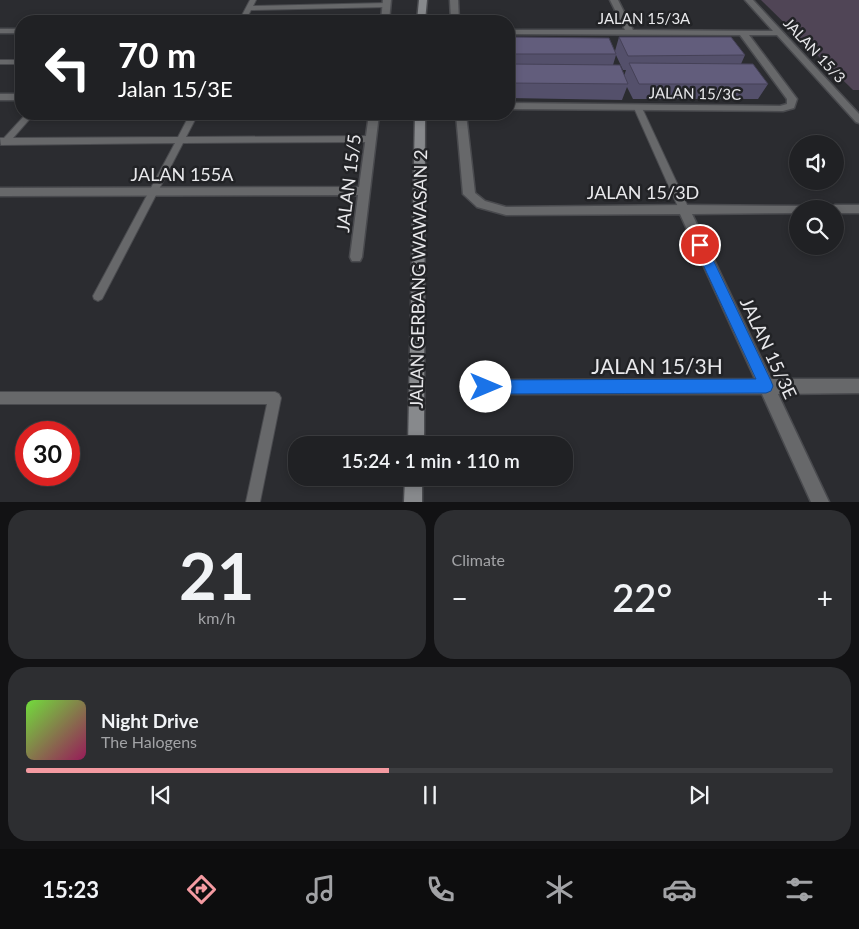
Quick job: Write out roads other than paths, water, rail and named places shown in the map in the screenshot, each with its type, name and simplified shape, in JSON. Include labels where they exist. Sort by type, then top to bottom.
[{"type":"street","points":[[422,15],[423,0]]},
{"type":"street","points":[[454,0],[455,15]]},
{"type":"street","points":[[614,0],[630,32]]},
{"type":"street","name":"JALAN 15/3","points":[[749,0],[859,120]]},
{"type":"street","points":[[0,32],[15,31]]},
{"type":"street","name":"JALAN 15/3A","points":[[515,32],[778,33]]},
{"type":"street","name":"JALAN 15/3C","points":[[515,106],[780,109],[791,106],[792,99],[742,32]]},
{"type":"street","points":[[0,97],[15,98]]},
{"type":"street","name":"JALAN 15/5","points":[[356,257],[373,120]]},
{"type":"street","name":"JALAN GERBANG WAWASAN 2","points":[[416,436],[420,120]]},
{"type":"street","name":"JALAN 15/3D","points":[[462,120],[469,194],[476,202],[489,208],[506,211],[789,209]]},
{"type":"street","name":"JALAN 155A","points":[[0,192],[364,192]]},
{"type":"street","name":"JALAN 15/3E","points":[[684,209],[820,502]]},
{"type":"street","points":[[844,210],[859,210]]},
{"type":"street","name":"JALAN 15/3H","points":[[486,387],[859,386]]},
{"type":"street","points":[[413,502],[414,486]]},
{"type":"lane","points":[[245,15],[253,0]]},
{"type":"lane","points":[[249,8],[387,3]]},
{"type":"lane","points":[[0,62],[15,62]]},
{"type":"lane","points":[[638,108],[684,209]]},
{"type":"lane","points":[[2,143],[24,120]]},
{"type":"lane","points":[[98,296],[191,120]]},
{"type":"lane","points":[[2,143],[371,139]]},
{"type":"lane","points":[[0,398],[275,398],[253,502]]}]
